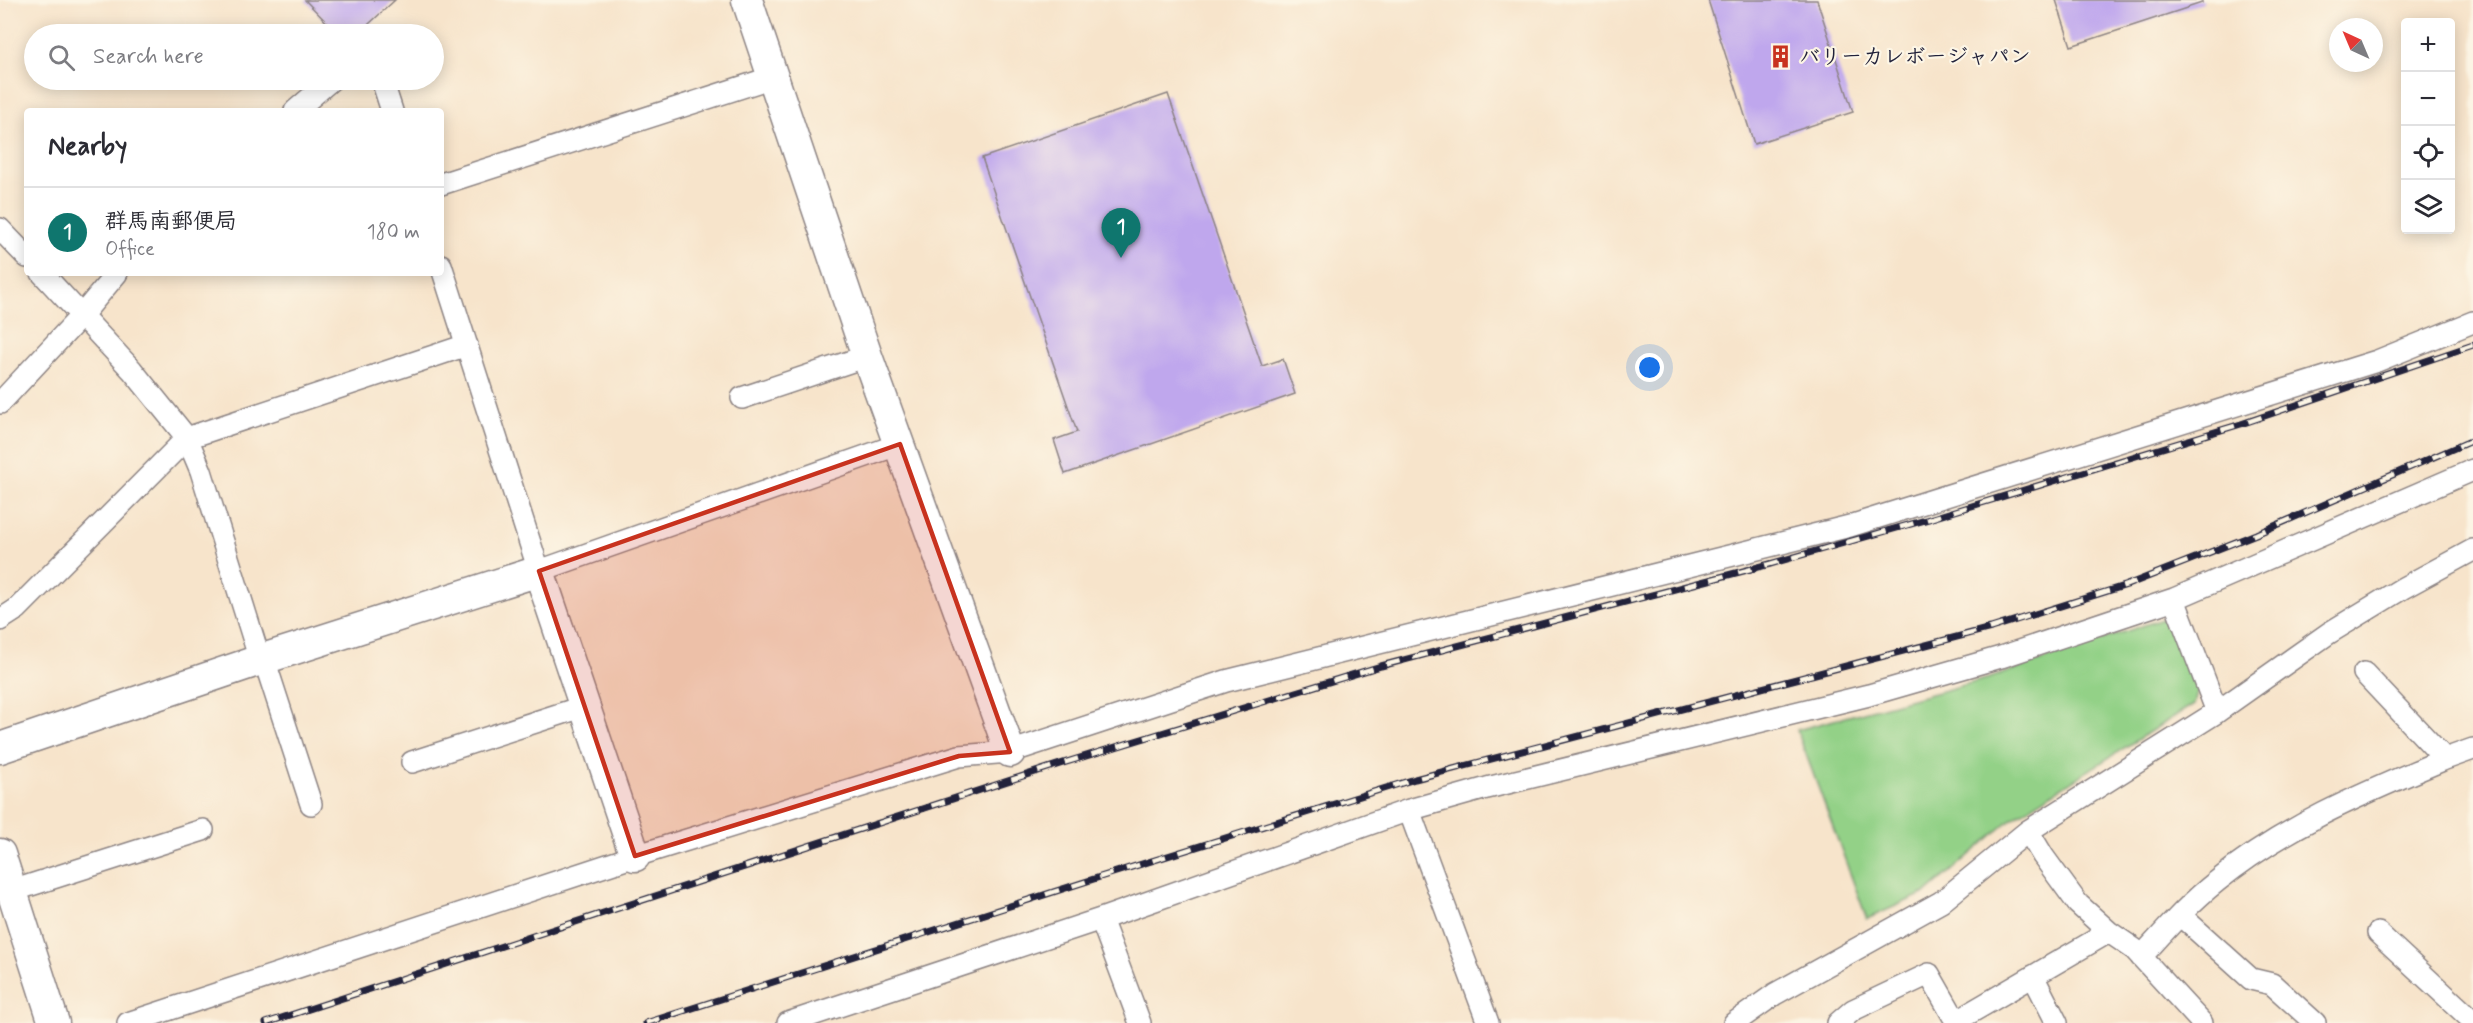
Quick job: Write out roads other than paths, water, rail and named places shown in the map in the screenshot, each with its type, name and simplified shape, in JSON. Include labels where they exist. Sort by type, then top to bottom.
[{"type":"street","points":[[747,0],[867,356],[1010,752]]},
{"type":"street","points":[[444,183],[773,77]]},
{"type":"street","points":[[298,108],[319,90]]},
{"type":"street","points":[[385,90],[391,108]]},
{"type":"street","points":[[0,229],[24,254]]},
{"type":"street","points":[[444,275],[539,571],[635,856]]},
{"type":"street","points":[[45,276],[132,370],[187,438],[201,471],[311,804]]},
{"type":"street","points":[[0,403],[82,315],[114,276]]},
{"type":"street","points":[[128,1023],[635,856],[958,756],[1010,752],[1226,681],[1850,526],[2377,361],[2473,322]]},
{"type":"street","points":[[0,620],[17,609],[187,438],[466,345]]},
{"type":"street","points":[[742,398],[867,356]]},
{"type":"street","points":[[0,747],[262,659],[539,571],[900,444]]},
{"type":"street","points":[[788,1023],[1101,919],[1410,810],[1487,788],[1869,695],[2001,657],[2174,599],[2473,470]]},
{"type":"street","points":[[1734,1023],[1785,988],[1941,902],[2028,831],[2217,712],[2329,633],[2403,588],[2473,550]]},
{"type":"street","points":[[2174,599],[2217,712]]},
{"type":"street","points":[[2364,673],[2445,759]]},
{"type":"street","points":[[412,762],[585,706]]},
{"type":"street","points":[[2141,957],[2215,882],[2293,828],[2355,797],[2473,749]]},
{"type":"street","points":[[1410,810],[1488,1023]]},
{"type":"street","points":[[12,891],[203,830]]},
{"type":"street","points":[[2028,831],[2078,904],[2109,932],[2134,949],[2202,1023]]},
{"type":"street","points":[[0,854],[54,1023]]},
{"type":"street","points":[[2180,915],[2251,979],[2272,984],[2315,1023]]},
{"type":"street","points":[[1101,919],[1140,1023]]},
{"type":"street","points":[[1838,1023],[1853,1010],[1929,974],[1947,1009],[1953,1016],[1963,1017],[2109,932]]},
{"type":"street","points":[[2378,933],[2473,1021]]},
{"type":"street","points":[[2033,976],[2057,1023]]},
{"type":"railway","points":[[266,1023],[1060,764],[1381,666],[1770,564],[1929,519],[2241,424],[2473,345]]},
{"type":"railway","points":[[646,1023],[1100,877],[1415,779],[1991,628],[2127,585],[2256,534],[2473,440]]},
{"type":"place","name":"バリーカレボージャパン","points":[[1781,56]]},
{"type":"place","name":"群馬南郵便局","points":[[1121,258]]}]
